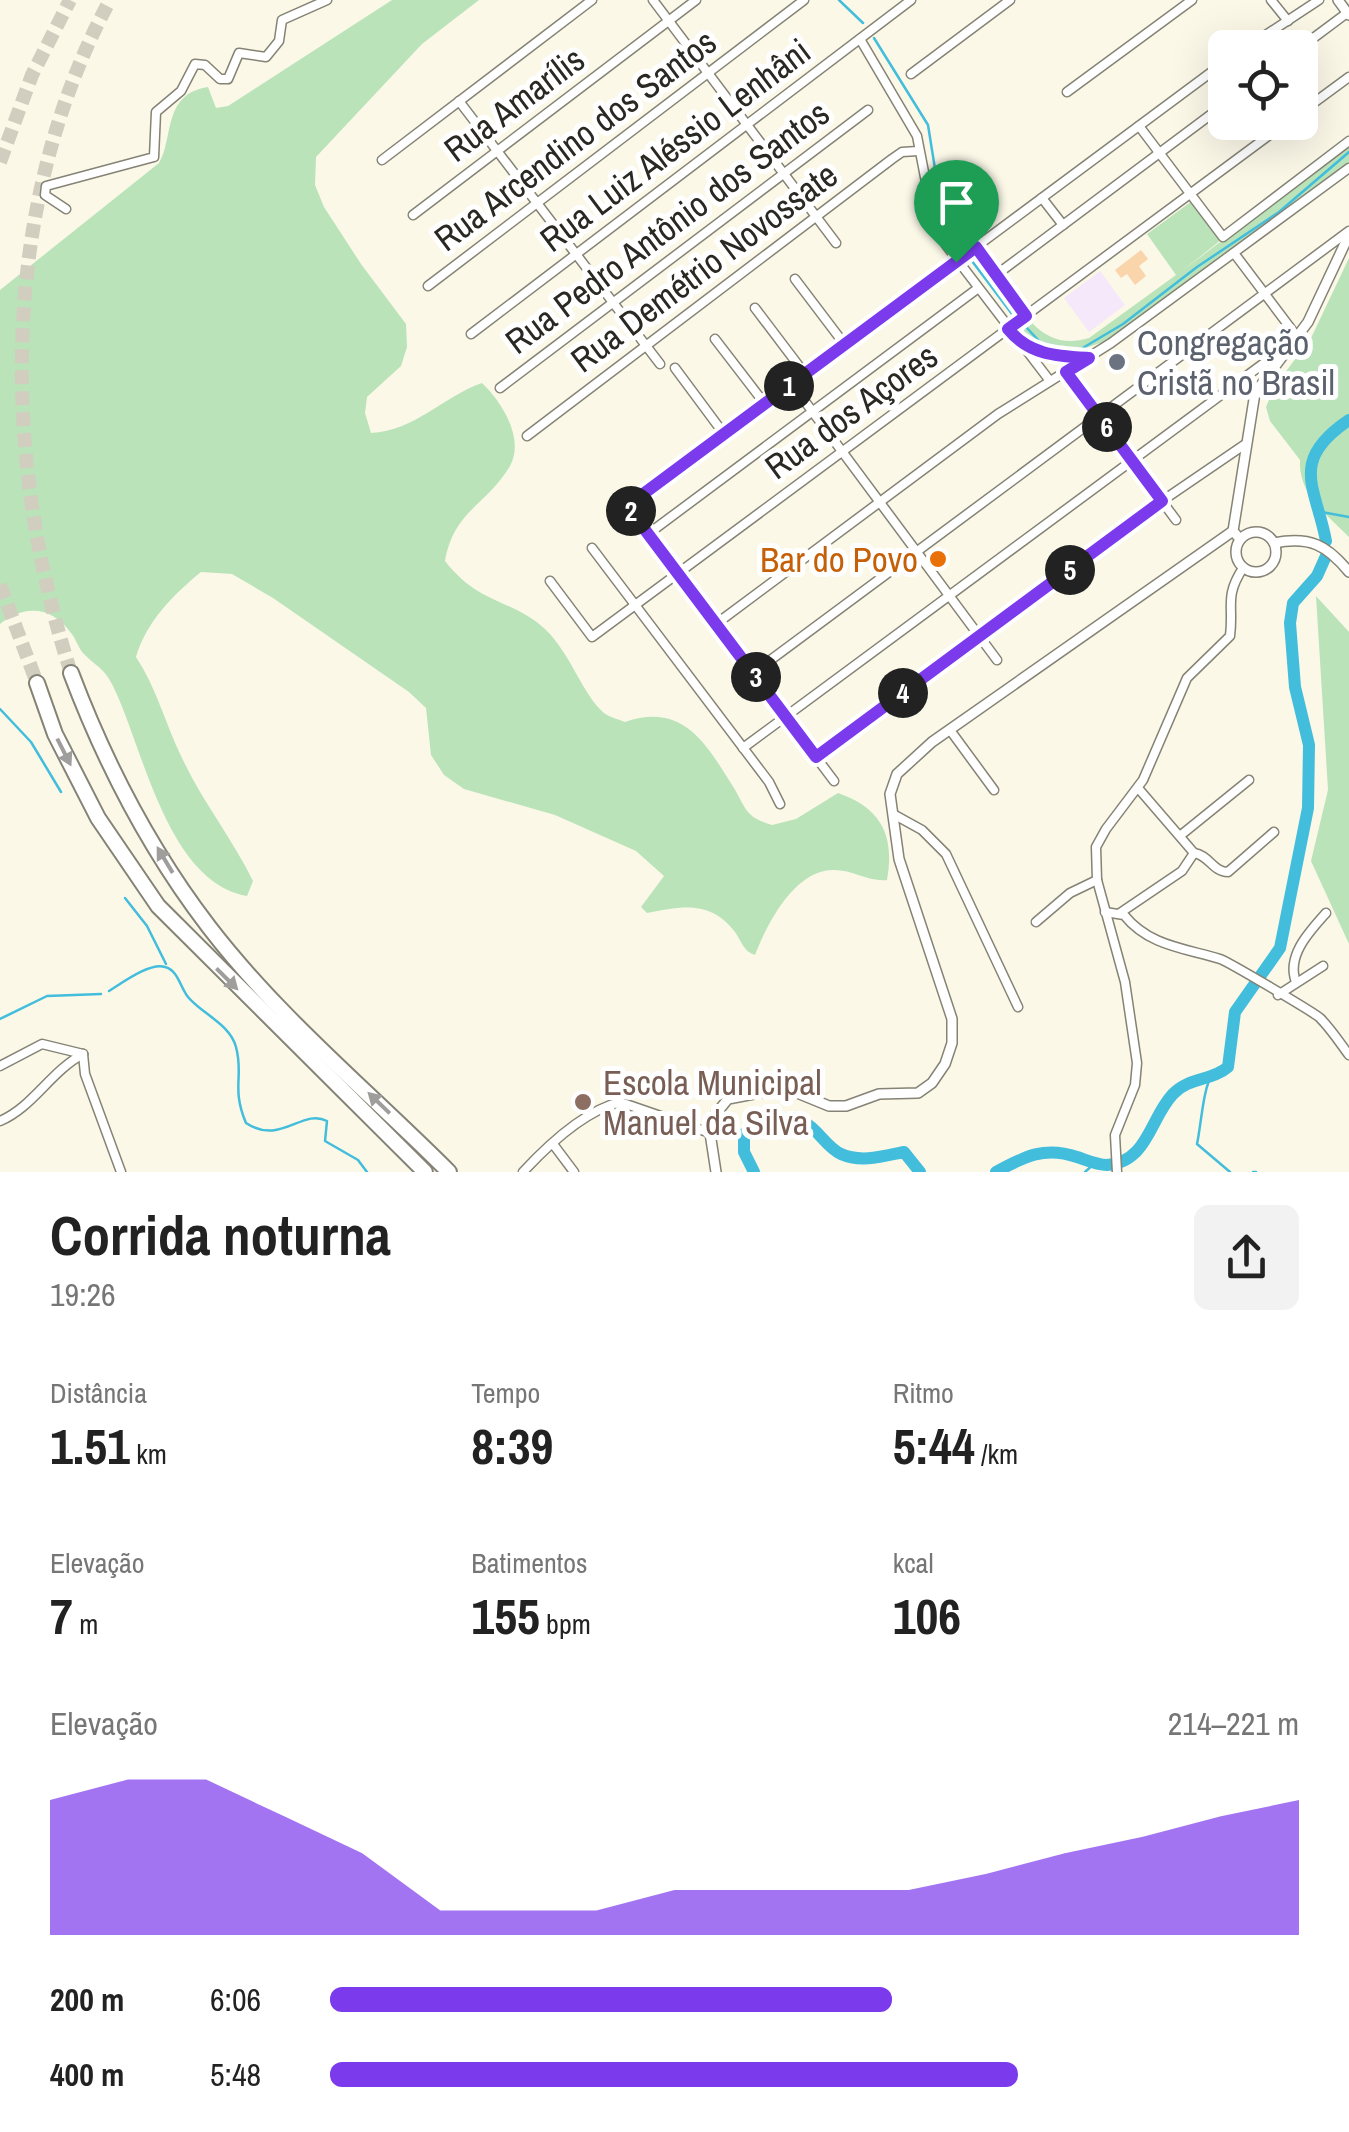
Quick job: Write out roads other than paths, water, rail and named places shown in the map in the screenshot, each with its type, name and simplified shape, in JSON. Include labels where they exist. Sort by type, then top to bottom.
[{"type":"highway","points":[[71,672],[110,769],[210,929],[262,988],[449,1172]]},
{"type":"highway","points":[[37,683],[56,734],[98,818],[158,906],[426,1172]]},
{"type":"street","points":[[66,209],[46,195],[46,186],[154,157],[156,112],[181,91],[195,64],[205,65],[220,79],[228,78],[239,54],[266,57],[278,41],[282,20],[326,0]]},
{"type":"street","points":[[382,160],[592,0]]},
{"type":"street","points":[[653,0],[836,242]]},
{"type":"street","name":"Rua Amarílis","points":[[413,215],[696,0]]},
{"type":"street","name":"Rua Arcendino dos Santos","points":[[428,286],[804,0]]},
{"type":"street","name":"Rua Luiz Aléssio Lenhâni","points":[[471,334],[911,0]]},
{"type":"street","points":[[911,74],[1010,0]]},
{"type":"street","points":[[1067,92],[1192,0]]},
{"type":"street","points":[[1271,0],[1288,21]]},
{"type":"street","points":[[1274,30],[1319,0]]},
{"type":"street","points":[[1318,35],[1348,14],[1338,0]]},
{"type":"street","points":[[860,39],[917,136],[936,224],[956,262],[1050,381]]},
{"type":"street","points":[[834,781],[627,506],[1208,75]]},
{"type":"street","points":[[1318,100],[1349,77]]},
{"type":"street","points":[[460,101],[660,364]]},
{"type":"street","name":"Rua Pedro Antônio dos Santos","points":[[500,388],[868,110]]},
{"type":"street","points":[[996,275],[1208,117]]},
{"type":"street","points":[[1140,126],[1223,237],[1349,141]]},
{"type":"street","name":"Rua dos Açores","points":[[550,582],[592,636],[1263,140]]},
{"type":"street","name":"Rua Demétrio Novossate","points":[[527,436],[892,159],[902,152],[918,151]]},
{"type":"street","points":[[716,624],[998,414],[1089,358],[1349,168]]},
{"type":"street","points":[[1042,198],[1063,225]]},
{"type":"street","points":[[753,673],[1349,233]]},
{"type":"street","points":[[1274,543],[1276,556],[1270,566],[1255,572],[1244,568],[1236,554],[1244,446],[1255,393],[1298,338],[1349,233]]},
{"type":"street","points":[[976,247],[1026,316]]},
{"type":"street","points":[[1234,253],[1298,338]]},
{"type":"street","points":[[794,279],[845,345]]},
{"type":"street","points":[[648,534],[977,289]]},
{"type":"street","points":[[755,308],[805,374]]},
{"type":"street","points":[[715,338],[765,404]]},
{"type":"street","points":[[743,748],[1298,338]]},
{"type":"street","points":[[1021,345],[1058,356],[1089,358]]},
{"type":"street","points":[[676,368],[724,434]]},
{"type":"street","points":[[1066,372],[1176,520]]},
{"type":"street","points":[[792,384],[997,660]]},
{"type":"street","points":[[816,757],[1162,501],[1244,446]]},
{"type":"street","points":[[716,1172],[710,1133],[721,1106],[742,1095],[794,1089],[829,1106],[846,1106],[879,1094],[918,1094],[945,1064],[952,1043],[952,1018],[916,916],[896,844],[890,787],[897,774],[950,730],[1237,535],[1258,532],[1274,543],[1299,539],[1318,543],[1349,572]]},
{"type":"street","points":[[592,548],[743,748],[780,804]]},
{"type":"street","points":[[1116,1165],[1115,1135],[1135,1085],[1137,1063],[1125,982],[1097,880],[1095,858],[1100,837],[1138,788],[1188,678],[1230,636],[1228,603],[1234,581],[1244,568]]},
{"type":"street","points":[[950,730],[994,790]]},
{"type":"street","points":[[1180,835],[1249,780]]},
{"type":"street","points":[[1138,788],[1194,853],[1220,872],[1228,872],[1274,832]]},
{"type":"street","points":[[893,814],[922,830],[946,854],[1018,1007]]},
{"type":"street","points":[[1120,913],[1187,867],[1194,853]]},
{"type":"street","points":[[1036,922],[1070,893],[1097,880]]},
{"type":"street","points":[[1105,912],[1120,913],[1149,938],[1222,960],[1278,996],[1317,1014],[1349,1055]]},
{"type":"street","points":[[1296,982],[1291,970],[1293,959],[1326,913]]},
{"type":"street","points":[[1278,996],[1322,966]]},
{"type":"street","points":[[0,1066],[42,1044],[83,1054]]},
{"type":"street","points":[[0,1122],[15,1114],[54,1073],[83,1054]]},
{"type":"street","points":[[83,1054],[85,1074],[121,1172]]},
{"type":"street","points":[[524,1172],[595,1112],[620,1102],[710,1133]]},
{"type":"street","points":[[553,1144],[574,1172]]},
{"type":"waterway","points":[[839,0],[863,23]]},
{"type":"waterway","points":[[874,38],[928,125],[940,200],[964,249]]},
{"type":"waterway","points":[[1026,327],[1040,342],[1063,349],[1081,349],[1123,324],[1197,267],[1279,212],[1349,152]]},
{"type":"waterway","points":[[972,261],[1012,314]]},
{"type":"waterway","points":[[1326,541],[1313,490],[1312,462],[1330,435],[1349,420]]},
{"type":"waterway","points":[[1316,511],[1349,517]]},
{"type":"waterway","points":[[996,1172],[1026,1157],[1055,1152],[1103,1165],[1121,1162],[1140,1148],[1173,1094],[1228,1067],[1235,1012],[1280,948],[1308,808],[1309,745],[1295,687],[1290,623],[1293,603],[1317,576],[1326,556]]},
{"type":"waterway","points":[[0,709],[31,742],[61,792]]},
{"type":"waterway","points":[[125,898],[147,926],[166,964]]},
{"type":"waterway","points":[[109,991],[144,970],[159,966],[169,969],[188,997],[233,1039],[238,1057],[239,1100],[246,1123],[270,1131],[309,1119],[327,1121],[325,1141],[358,1160],[367,1172]]},
{"type":"waterway","points":[[0,1019],[47,996],[101,994]]},
{"type":"waterway","points":[[1212,1075],[1197,1144],[1230,1172]]},
{"type":"waterway","points":[[754,1172],[744,1152],[744,1134],[764,1122],[780,1119],[804,1122],[831,1147],[849,1157],[904,1152],[920,1172]]},
{"type":"waterway","points":[[1085,1172],[1095,1163]]},
{"type":"tunnel","points":[[0,162],[32,75],[70,0]]},
{"type":"tunnel","points":[[71,673],[48,590],[32,504],[23,418],[23,331],[31,245],[48,160],[74,79],[110,0]]},
{"type":"tunnel","points":[[0,585],[37,683]]},
{"type":"place","name":"Congregação Cristã no Brasil","points":[[1117,362]]},
{"type":"place","name":"Bar do Povo","points":[[938,559]]},
{"type":"place","name":"Escola Municipal Manuel da Silva","points":[[583,1102]]}]
